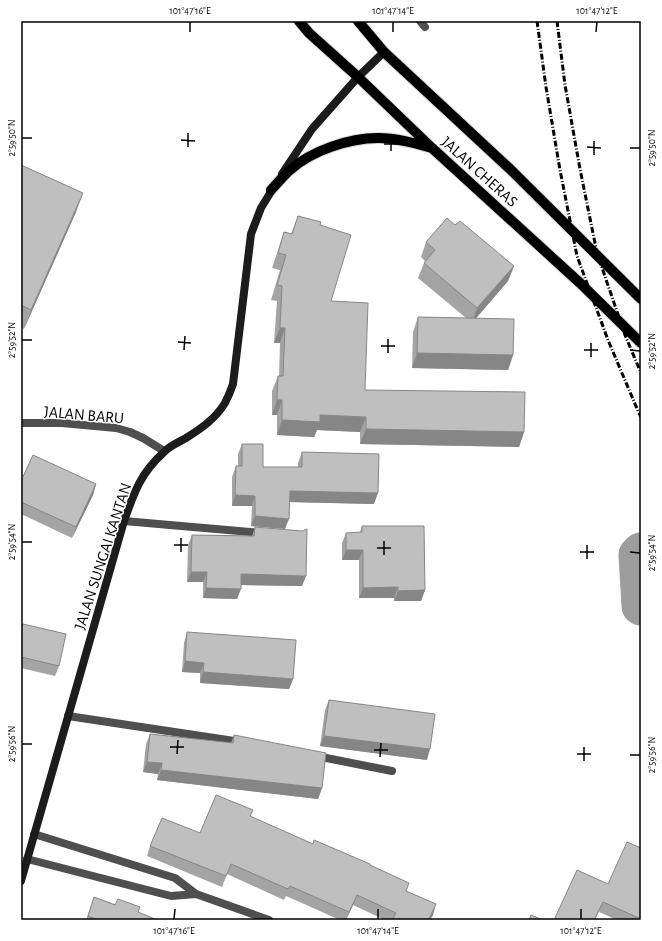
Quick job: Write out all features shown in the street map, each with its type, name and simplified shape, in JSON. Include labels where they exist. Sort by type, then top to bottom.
[{"type":"main road","name":"JALAN CHERAS","points":[[299,21],[309,33],[575,279],[641,343]]},
{"type":"main road","name":"JALAN CHERAS","points":[[358,21],[384,52],[510,169],[641,299]]},
{"type":"main road","name":"JALAN SUNGAI KANTAN","points":[[21,881],[124,521],[135,492],[150,465],[164,451],[203,427],[215,417],[225,402],[234,384],[251,234],[261,208],[271,190],[312,130],[358,78],[384,52]]},
{"type":"main road","points":[[271,190],[289,170],[305,159],[331,147],[355,140],[378,138],[402,140],[432,148]]},
{"type":"street","name":"JALAN BARU","points":[[21,423],[62,423],[116,428],[130,432],[164,451]]},
{"type":"street","points":[[124,521],[275,534]]},
{"type":"street","points":[[68,716],[248,743]]},
{"type":"street","points":[[309,755],[392,771]]},
{"type":"street","points":[[34,834],[175,878],[196,894],[269,920]]},
{"type":"street","points":[[27,859],[171,896],[196,894]]},
{"type":"building","points":[[21,165],[83,193],[31,310],[21,305]]},
{"type":"building","points":[[298,216],[321,222],[320,225],[351,235],[331,301],[368,303],[365,390],[525,392],[524,432],[366,429],[366,417],[320,415],[320,422],[282,420],[282,400],[277,400],[278,376],[283,376],[285,328],[280,328],[282,286],[277,285],[286,255],[278,253],[284,232],[292,234]]},
{"type":"building","points":[[447,218],[455,225],[460,221],[514,266],[477,308],[424,263],[435,250],[426,242]]},
{"type":"building","points":[[418,317],[514,319],[513,355],[417,353]]},
{"type":"building","points":[[242,444],[263,444],[263,467],[302,467],[302,452],[379,454],[378,493],[290,491],[289,519],[255,516],[255,496],[235,495],[236,466],[242,466]]},
{"type":"building","points":[[33,455],[96,484],[76,527],[21,502],[21,481]]},
{"type":"building","points":[[362,526],[424,526],[425,590],[398,591],[398,587],[363,588],[363,550],[346,550],[346,533],[362,532]]},
{"type":"building","points":[[255,527],[302,531],[307,529],[306,576],[241,574],[241,589],[206,588],[207,572],[191,572],[192,535],[254,536]]},
{"type":"building","points":[[23,624],[66,634],[59,666],[21,657],[21,630]]},
{"type":"building","points":[[187,632],[296,640],[293,679],[203,672],[204,663],[185,661]]},
{"type":"building","points":[[329,700],[435,714],[430,749],[324,736]]},
{"type":"building","points":[[150,734],[233,743],[234,735],[326,753],[322,788],[161,770],[162,763],[147,762]]},
{"type":"building","points":[[216,795],[253,810],[250,816],[313,844],[314,840],[370,864],[409,883],[406,891],[436,904],[429,919],[431,920],[392,920],[396,913],[357,895],[349,912],[290,886],[288,889],[231,864],[226,876],[150,846],[162,818],[200,833]]},
{"type":"building","points":[[627,842],[641,848],[641,919],[603,902],[594,920],[554,920],[577,870],[608,884]]},
{"type":"building","points":[[94,897],[115,905],[118,899],[140,907],[138,912],[155,919],[96,920],[88,916]]},
{"type":"building","points":[[531,915],[543,920],[529,920]]},
{"type":"waterway","points":[[641,552],[638,555],[641,606]]},
{"type":"railway","points":[[537,21],[560,170],[577,256],[608,340],[641,417]]},
{"type":"railway","points":[[557,21],[565,85],[597,253],[625,335],[641,373]]}]
